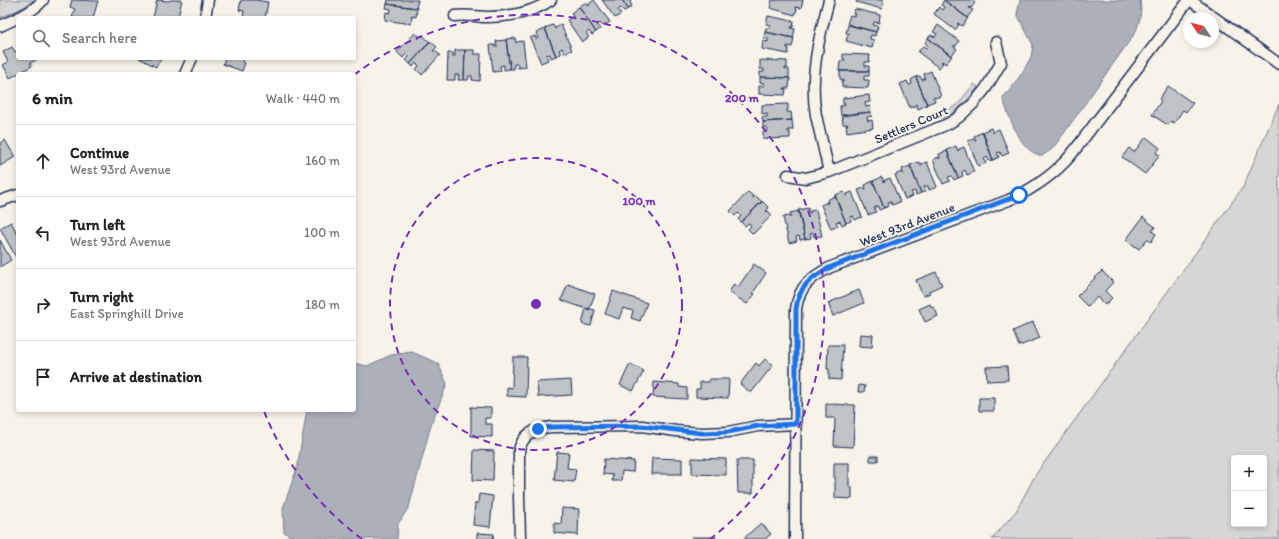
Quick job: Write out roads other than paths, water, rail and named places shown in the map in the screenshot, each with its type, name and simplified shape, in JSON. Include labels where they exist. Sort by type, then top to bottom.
[{"type":"street","points":[[21,16],[37,6],[43,0]]},
{"type":"street","points":[[205,16],[208,0]]},
{"type":"street","points":[[455,16],[506,16],[527,12],[551,0]]},
{"type":"street","points":[[829,0],[817,52],[814,87],[816,115],[829,172]]},
{"type":"street","points":[[1189,0],[1279,64]]},
{"type":"street","name":"West 93rd Avenue","points":[[795,539],[796,309],[797,299],[804,285],[816,275],[831,267],[1009,200],[1043,180],[1071,155],[1189,0]]},
{"type":"street","points":[[0,26],[16,18]]},
{"type":"street","name":"Settlers Court","points":[[788,175],[806,178],[829,172],[932,131],[959,117],[974,103],[986,88],[1001,63],[996,42]]},
{"type":"street","points":[[186,72],[191,60]]},
{"type":"street","points":[[0,201],[16,197]]},
{"type":"street","points":[[520,539],[520,445],[525,437],[538,429],[560,427],[642,426],[702,433],[728,432],[758,426],[796,424]]}]
